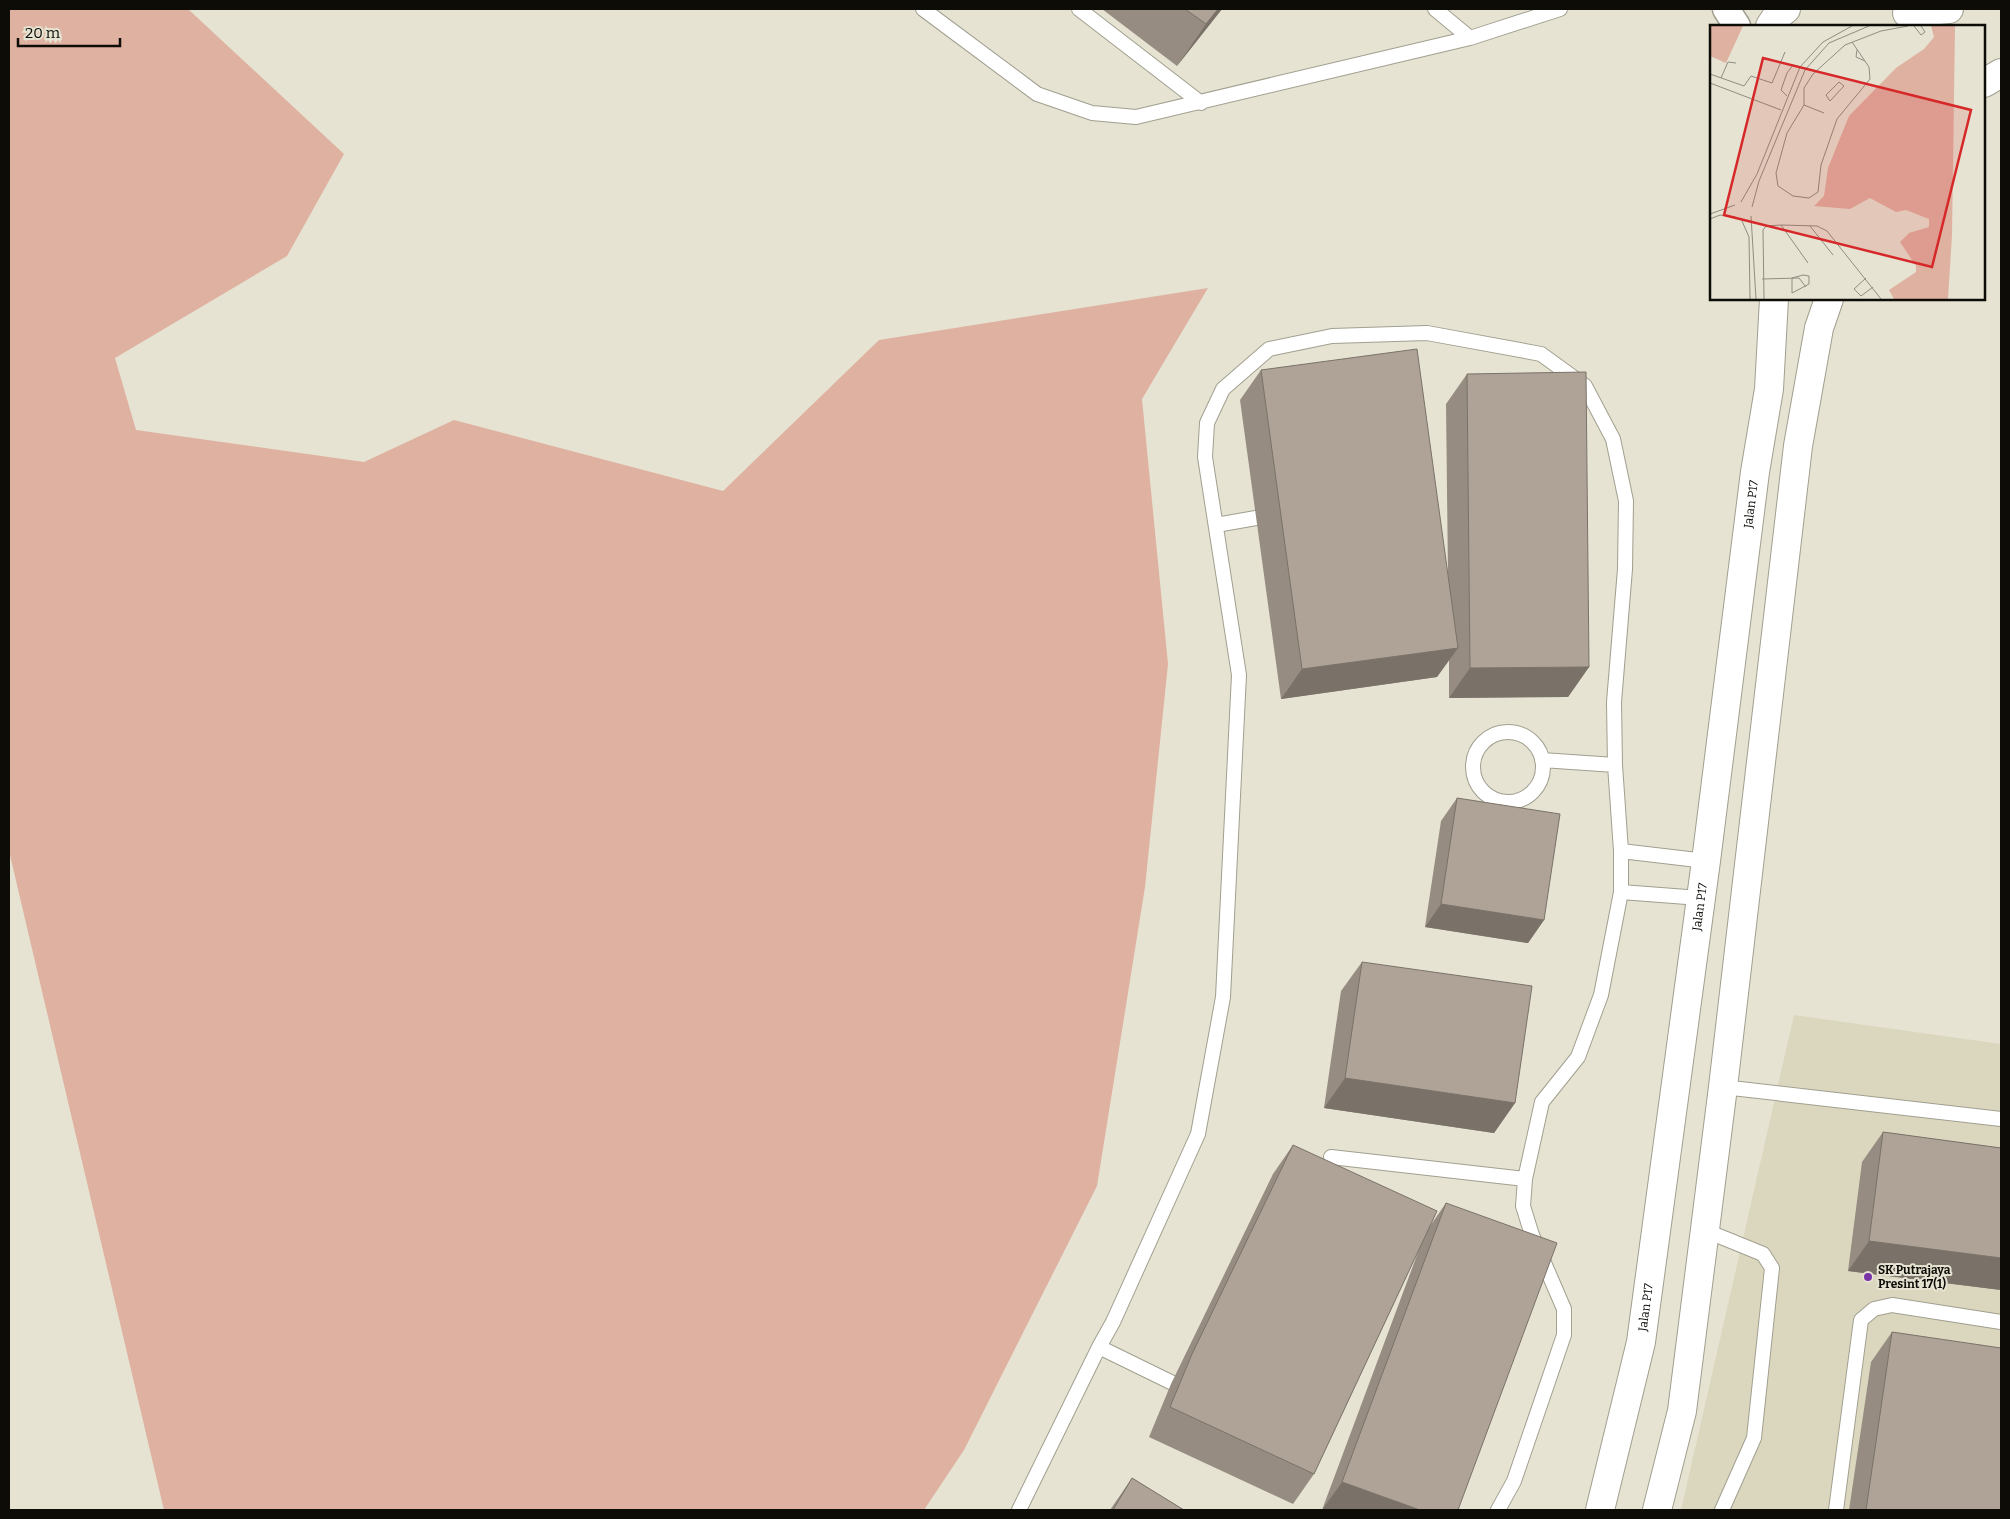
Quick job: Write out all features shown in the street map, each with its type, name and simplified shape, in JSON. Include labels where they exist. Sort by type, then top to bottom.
[{"type":"street","points":[[1726,9],[1736,25]]},
{"type":"street","points":[[1771,25],[1776,17],[1786,9]]},
{"type":"street","points":[[1909,16],[1949,9]]},
{"type":"street","points":[[1985,82],[2001,72]]},
{"type":"street","name":"Jalan P17","points":[[1600,1510],[1641,1342],[1706,861],[1755,472],[1769,389],[1774,300]]},
{"type":"street","points":[[1657,1510],[1682,1410],[1723,1087],[1798,446],[1819,328],[1829,300]]},
{"type":"lane","points":[[924,9],[1037,94],[1092,113],[1136,117],[1470,38],[1560,9]]},
{"type":"lane","points":[[1080,9],[1200,103]]},
{"type":"lane","points":[[1435,9],[1470,38]]},
{"type":"lane","points":[[1019,1510],[1113,1322],[1198,1134],[1223,997],[1239,675],[1205,457],[1207,423],[1223,389],[1269,349],[1332,336],[1427,333],[1541,354],[1584,386],[1613,439],[1626,501],[1626,569],[1614,702],[1615,765],[1621,851],[1621,892],[1601,995],[1578,1057],[1542,1102],[1526,1179],[1523,1206],[1532,1235],[1564,1309],[1564,1335],[1514,1481],[1498,1510]]},
{"type":"lane","points":[[1216,525],[1256,518]]},
{"type":"lane","points":[[1507,732],[1525,737],[1538,749],[1542,760],[1539,784],[1531,793],[1520,800],[1509,802],[1497,800],[1486,794],[1478,785],[1473,774],[1473,762],[1477,750],[1485,740],[1495,734],[1507,732]]},
{"type":"lane","points":[[1542,760],[1615,765]]},
{"type":"lane","points":[[1621,851],[1706,861]]},
{"type":"lane","points":[[1621,892],[1700,898]]},
{"type":"lane","points":[[1723,1087],[2001,1119]]},
{"type":"lane","points":[[1331,1157],[1526,1179]]},
{"type":"lane","points":[[1704,1230],[1763,1254],[1772,1268],[1754,1438],[1722,1510]]},
{"type":"lane","points":[[1836,1510],[1861,1320],[1874,1309],[1892,1305],[2001,1322]]},
{"type":"lane","points":[[1099,1347],[1203,1398]]},
{"type":"shaded area","points":[[9,9],[188,9],[344,154],[287,256],[115,358],[136,430],[364,462],[454,420],[723,491],[879,340],[1208,288],[1142,399],[1168,664],[1145,887],[1097,1186],[964,1450],[924,1510],[164,1510],[9,851]]},
{"type":"shaded area","name":"SK Putrajaya Presint 17(1)","points":[[1794,1015],[2001,1044],[2001,1510],[1681,1510]]},
{"type":"building","points":[[1185,9],[1218,9],[1206,24]]},
{"type":"building","points":[[1417,349],[1458,648],[1302,669],[1261,370]]},
{"type":"building","points":[[1586,372],[1589,667],[1470,668],[1467,374]]},
{"type":"building","points":[[1457,798],[1560,814],[1544,920],[1441,904]]},
{"type":"building","points":[[1362,962],[1532,986],[1515,1103],[1345,1078]]},
{"type":"building","points":[[1883,1132],[2001,1148],[2001,1258],[1869,1241]]},
{"type":"building","points":[[1293,1145],[1437,1211],[1314,1474],[1170,1407],[1192,1354]]},
{"type":"building","points":[[1446,1203],[1557,1243],[1458,1510],[1420,1510],[1342,1482]]},
{"type":"building","points":[[1892,1332],[2001,1348],[2001,1510],[1866,1510]]},
{"type":"building","points":[[1132,1478],[1184,1510],[1113,1510]]},
{"type":"place","name":"SK Putrajaya Presint 17(1)","points":[[1868,1277]]}]
